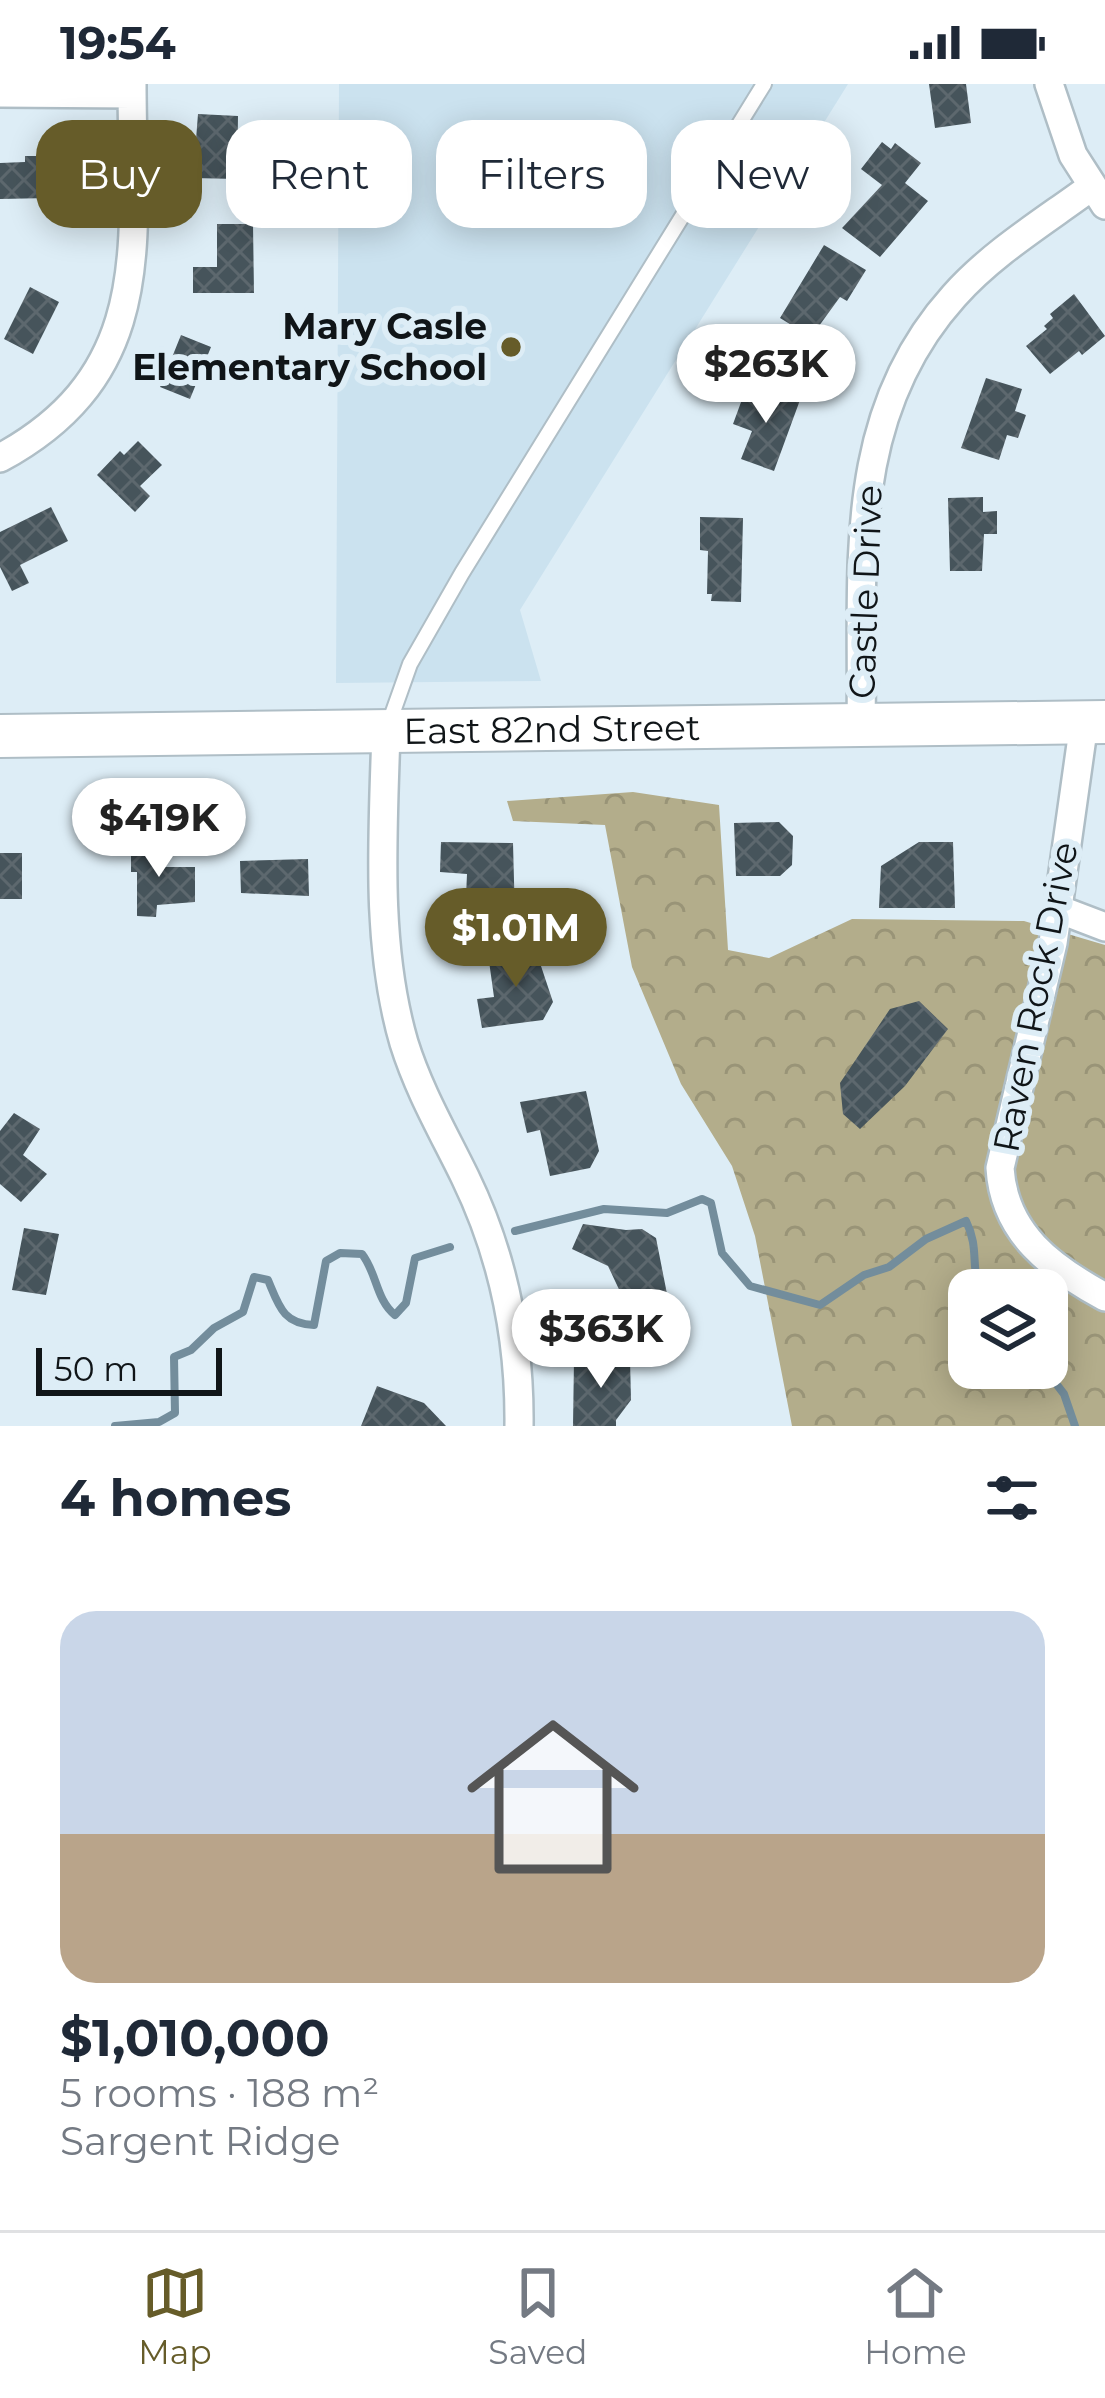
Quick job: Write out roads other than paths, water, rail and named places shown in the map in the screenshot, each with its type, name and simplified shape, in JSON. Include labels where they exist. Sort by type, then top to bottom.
[{"type":"main road","name":"East 82nd Street","points":[[0,736],[1095,723]]},
{"type":"street","points":[[1049,84],[1062,131],[1098,196]]},
{"type":"street","points":[[0,93],[132,89],[130,276],[121,322],[96,375],[58,419],[0,458]]},
{"type":"street","name":"Castle Drive","points":[[861,726],[866,491],[873,447],[892,391],[919,340],[980,270],[1098,196]]},
{"type":"street","name":"Raven Rock Drive","points":[[1095,723],[1004,1144],[1001,1180],[1010,1215],[1030,1244],[1105,1298]]},
{"type":"street","points":[[386,731],[386,932],[394,1003],[418,1082],[472,1193],[501,1274],[515,1343],[519,1426]]},
{"type":"street","points":[[1058,909],[1105,927]]},
{"type":"lane","points":[[386,731],[410,664],[462,573],[764,84]]},
{"type":"waterway","points":[[515,1231],[604,1209],[667,1213],[702,1199],[711,1203],[722,1253],[750,1286],[820,1305],[864,1275],[889,1267],[926,1239],[966,1221],[975,1269]]},
{"type":"waterway","points":[[115,1426],[159,1422],[175,1413],[174,1357],[243,1312],[254,1277],[268,1280],[289,1317],[314,1325],[326,1261],[340,1253],[362,1254],[395,1315],[406,1303],[415,1258],[450,1247]]},
{"type":"waterway","points":[[1060,1389],[1075,1426]]},
{"type":"place","name":"Mary Casle Elementary School","points":[[511,347]]}]
